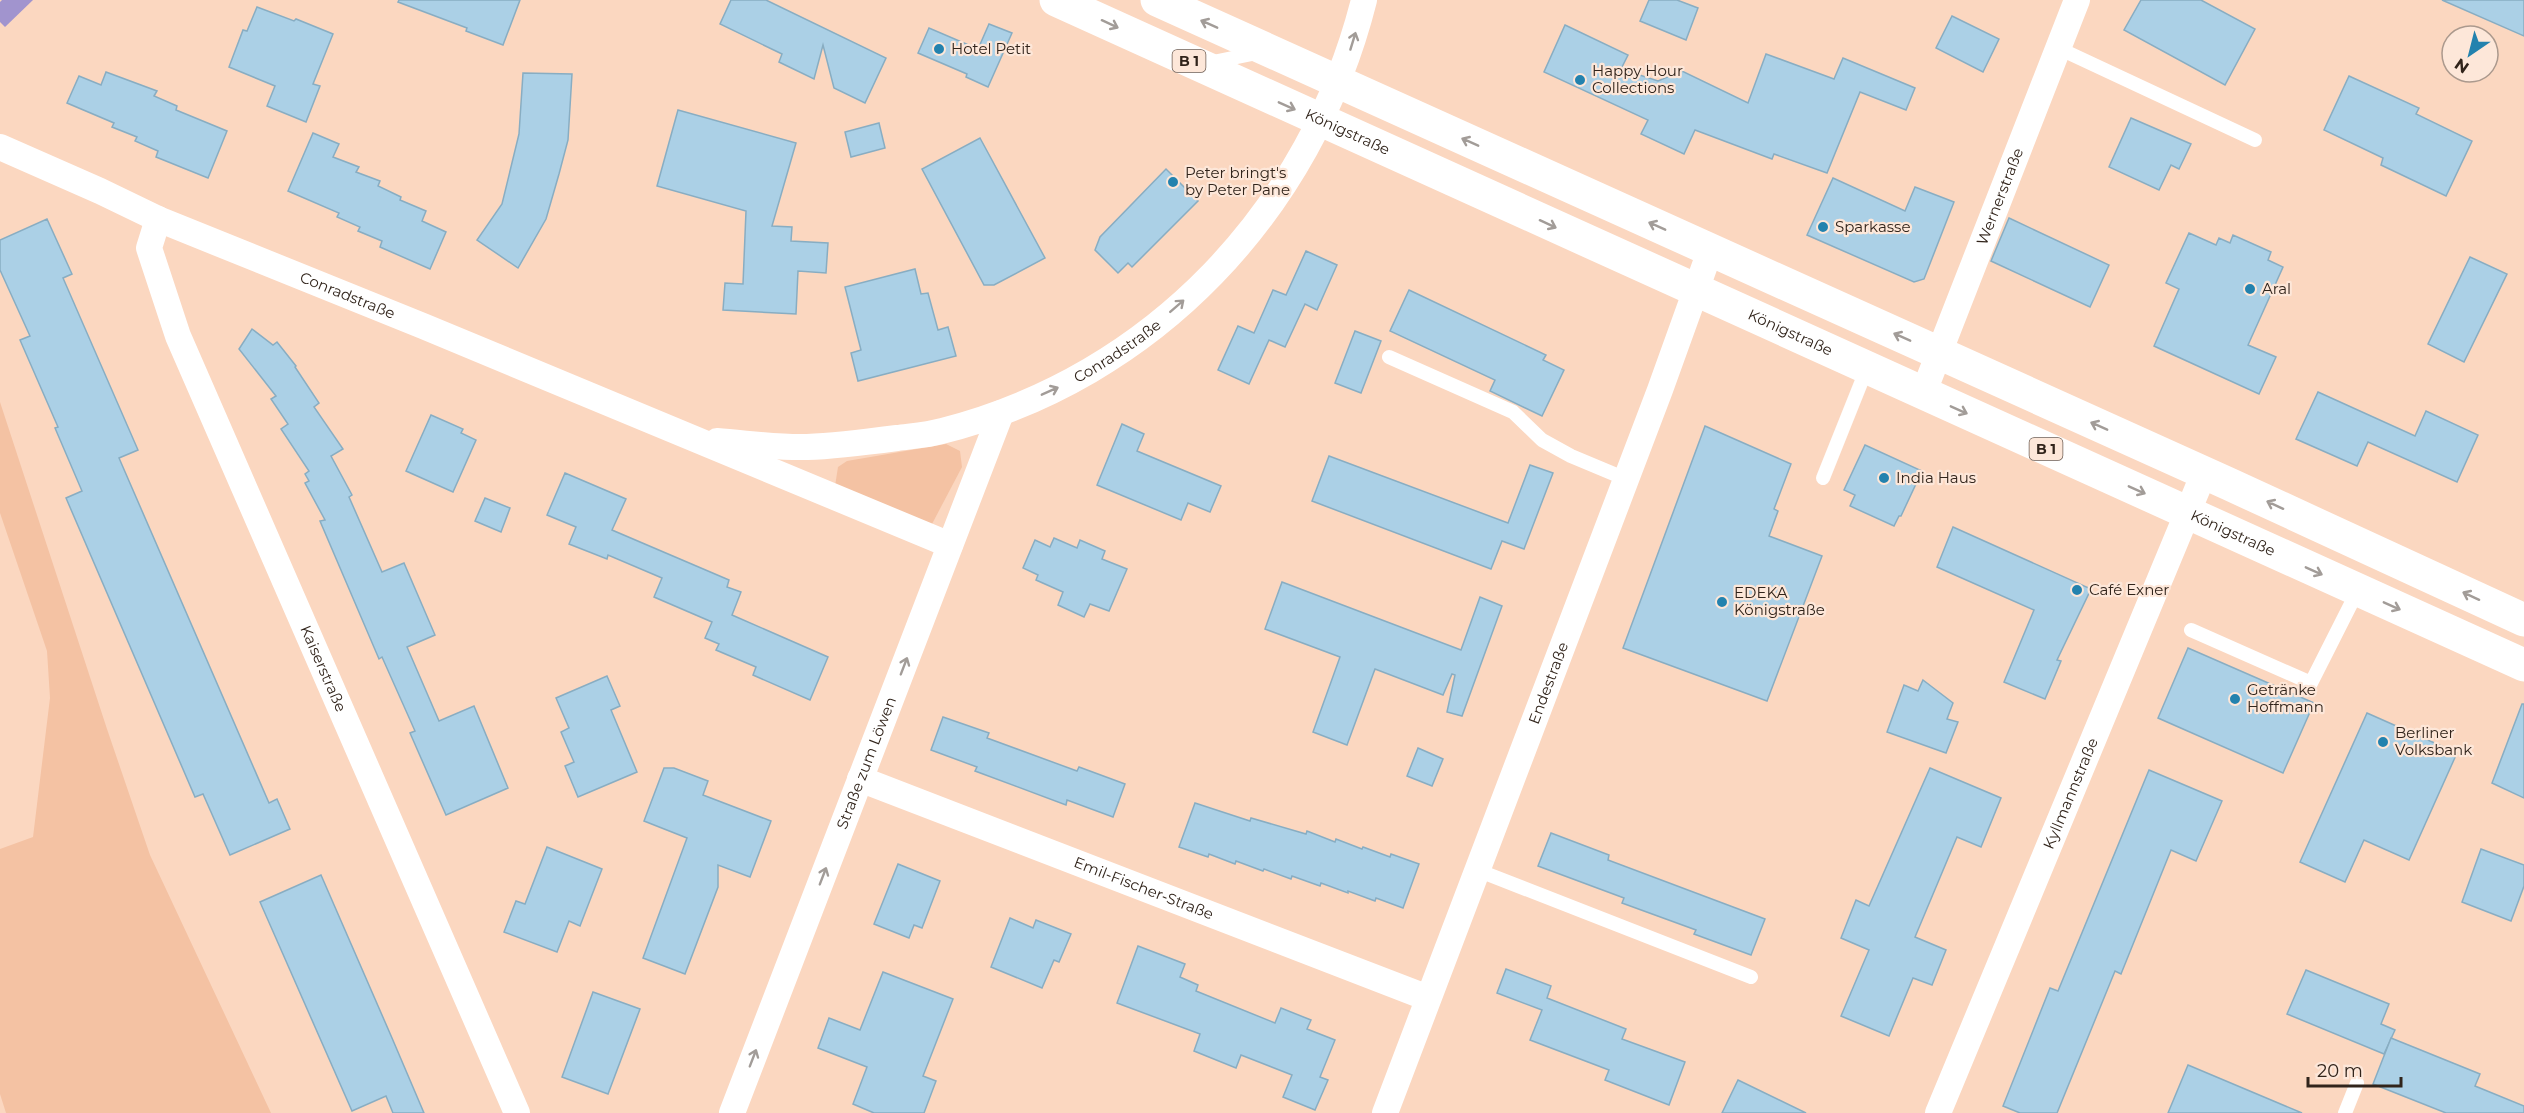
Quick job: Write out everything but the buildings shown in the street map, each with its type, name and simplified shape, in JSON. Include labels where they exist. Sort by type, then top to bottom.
[{"type":"main road","name":"Königstraße","points":[[1056,0],[2524,665]]},
{"type":"main road","points":[[1157,0],[2204,473],[2524,621]]},
{"type":"street","name":"Conradstraße","points":[[696,440],[806,447],[850,444],[940,432],[1001,413],[1073,381],[1140,338],[1219,269],[1259,222],[1282,190],[1321,121],[1339,82],[1354,39],[1364,0]]},
{"type":"street","name":"Wernerstraße","points":[[1923,394],[2077,0]]},
{"type":"street","name":"Conradstraße","points":[[0,147],[100,190],[158,219],[241,251],[950,545]]},
{"type":"street","name":"Kaiserstraße","points":[[158,219],[149,248],[178,336],[517,1113]]},
{"type":"street","name":"Endestraße","points":[[1385,1113],[1626,479],[1710,251]]},
{"type":"street","name":"Straße zum Löwen","points":[[732,1113],[1001,413]]},
{"type":"street","name":"Kyllmannstraße","points":[[1938,1113],[2204,473]]},
{"type":"street","name":"Emil-Fischer-Straße","points":[[860,779],[1428,998]]},
{"type":"lane","points":[[2058,48],[2255,140]]},
{"type":"lane","points":[[1198,65],[1268,51]]},
{"type":"lane","points":[[1389,357],[1513,412],[1542,440],[1571,456],[1626,479]]},
{"type":"lane","points":[[1822,478],[1867,369]]},
{"type":"lane","points":[[2191,630],[2311,683],[2358,590]]},
{"type":"lane","points":[[1477,870],[1750,977]]},
{"type":"lane","points":[[2345,1113],[2357,1083]]},
{"type":"shaded area","points":[[2,0],[33,0],[5,27],[0,22],[0,2]]},
{"type":"shaded area","points":[[0,402],[150,855],[271,1113],[6,1113],[0,1094],[0,849],[33,837],[50,698],[47,651],[0,513]]},
{"type":"shaded area","points":[[946,444],[960,451],[962,467],[932,524],[835,486],[838,467],[847,461]]},
{"type":"place","name":"Hotel Petit","points":[[939,49]]},
{"type":"place","name":"Happy Hour Collections","points":[[1580,80]]},
{"type":"place","name":"Peter bringt's by Peter Pane","points":[[1173,182]]},
{"type":"place","name":"Sparkasse","points":[[1823,227]]},
{"type":"place","name":"Aral","points":[[2250,289]]},
{"type":"place","name":"India Haus","points":[[1884,478]]},
{"type":"place","name":"Café Exner","points":[[2077,590]]},
{"type":"place","name":"EDEKA Königstraße","points":[[1722,602]]},
{"type":"place","name":"Getränke Hoffmann","points":[[2235,699]]},
{"type":"place","name":"Berliner Volksbank","points":[[2383,742]]}]
